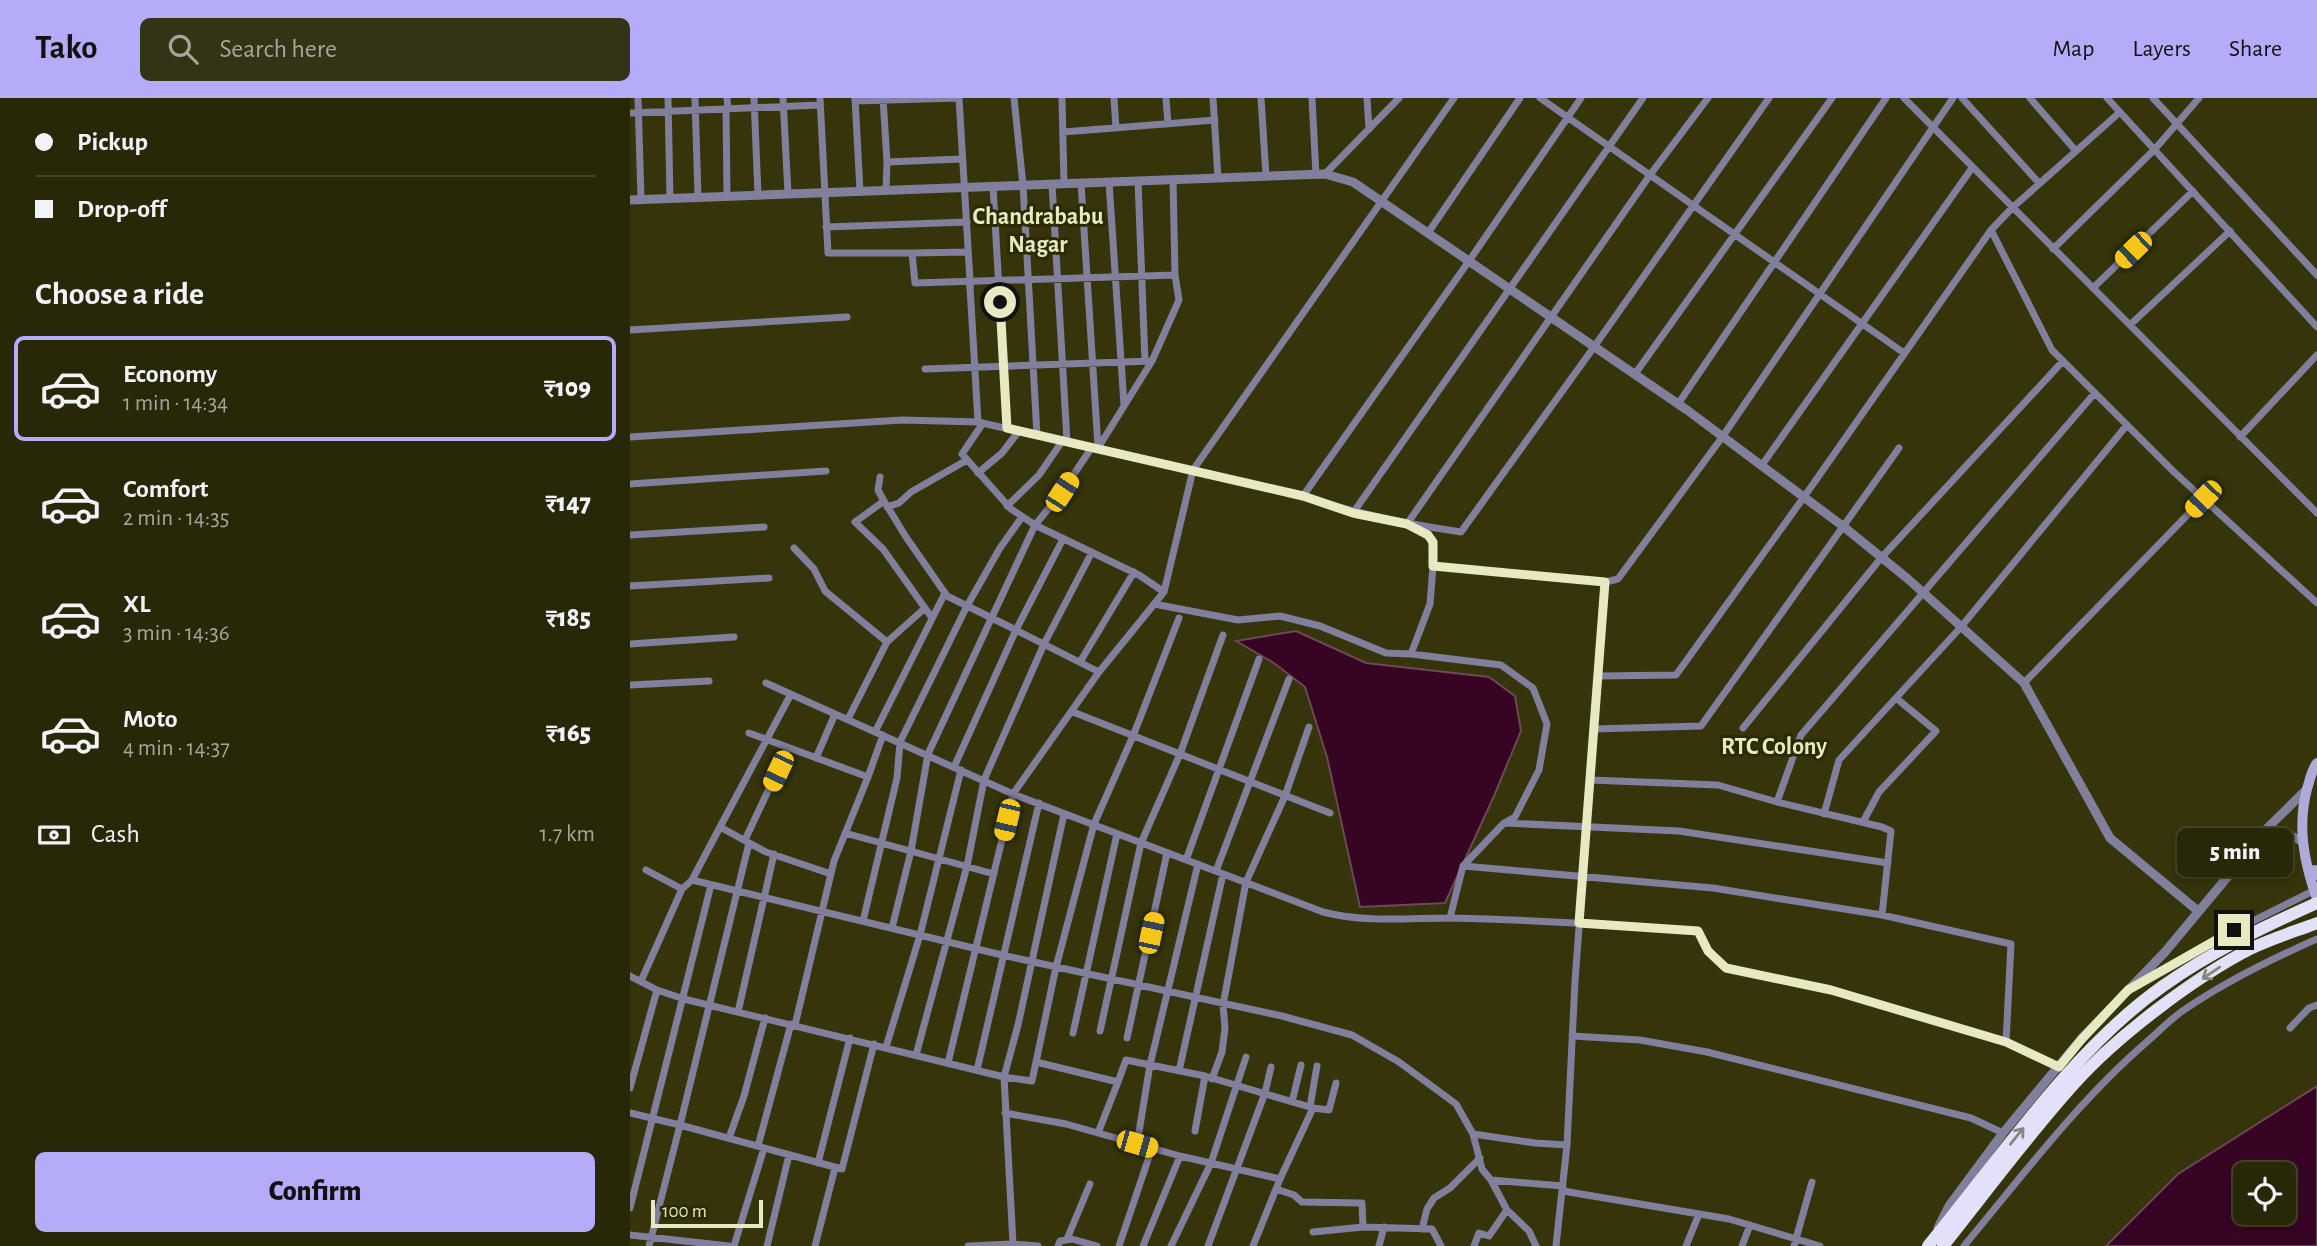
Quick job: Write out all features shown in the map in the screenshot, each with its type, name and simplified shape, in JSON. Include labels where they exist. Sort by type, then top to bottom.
[{"type":"highway","points":[[1928,1246],[2066,1074],[2104,1036],[2161,987],[2220,948],[2289,916],[2315,895]]},
{"type":"highway","points":[[1943,1246],[2075,1082],[2118,1043],[2168,1002],[2222,965],[2253,948],[2317,923]]},
{"type":"main road","points":[[2315,766],[2302,809],[2304,847],[2314,873],[2315,895]]},
{"type":"main road","points":[[2307,789],[2317,781]]},
{"type":"street","points":[[638,98],[634,112],[641,199]]},
{"type":"street","points":[[668,98],[670,198]]},
{"type":"street","points":[[695,98],[698,197]]},
{"type":"street","points":[[727,98],[727,196]]},
{"type":"street","points":[[754,98],[758,195]]},
{"type":"street","points":[[860,191],[855,99],[959,98],[975,369],[981,422],[962,454],[1007,506],[1022,517],[1134,572],[1164,592]]},
{"type":"street","points":[[1014,98],[1023,185],[1037,435]]},
{"type":"street","points":[[1062,98],[1064,184]]},
{"type":"street","points":[[1114,98],[1116,128]]},
{"type":"street","points":[[1166,98],[1168,124]]},
{"type":"street","points":[[1213,98],[1218,178]]},
{"type":"street","points":[[1261,98],[1266,176]]},
{"type":"street","points":[[1312,98],[1321,174]]},
{"type":"street","points":[[1367,98],[1369,128]]},
{"type":"street","points":[[1321,174],[1399,98]]},
{"type":"street","points":[[948,1063],[1013,794],[1100,672],[1164,592],[1193,470],[1454,98]]},
{"type":"street","points":[[1428,233],[1520,98]]},
{"type":"street","points":[[1540,98],[1904,353]]},
{"type":"street","points":[[1303,496],[1581,98]]},
{"type":"street","points":[[1353,513],[1643,98]]},
{"type":"street","points":[[1407,524],[1650,175],[1708,98]]},
{"type":"street","points":[[630,437],[902,420],[981,422],[1303,496],[1353,513],[1461,532],[1769,98]]},
{"type":"street","points":[[1635,374],[1832,98]]},
{"type":"street","points":[[1678,404],[1886,98]]},
{"type":"street","points":[[1904,98],[2317,513]]},
{"type":"street","points":[[1433,566],[1605,582],[1618,579],[1723,436],[1953,98]]},
{"type":"street","points":[[1962,98],[2039,183]]},
{"type":"street","points":[[2030,98],[2076,151]]},
{"type":"street","points":[[2107,98],[2317,327]]},
{"type":"street","points":[[2153,98],[2317,275]]},
{"type":"street","points":[[2053,249],[2155,149],[2199,98]]},
{"type":"street","points":[[883,99],[886,190]]},
{"type":"street","points":[[783,102],[788,194]]},
{"type":"street","points":[[634,112],[820,102],[828,253],[968,252]]},
{"type":"street","points":[[1598,676],[1676,675],[1991,230],[2039,183],[2120,112]]},
{"type":"street","points":[[1063,132],[1215,121]]},
{"type":"street","points":[[887,162],[962,159]]},
{"type":"street","points":[[1762,465],[1972,167]]},
{"type":"street","points":[[630,200],[1321,174],[1353,182],[1723,436],[1844,527],[1922,592],[2024,683],[2110,838],[2199,911]]},
{"type":"street","points":[[892,928],[911,851],[928,754],[1035,525],[1124,406],[1179,300],[1175,275],[1173,180]]},
{"type":"street","points":[[1138,181],[1149,361]]},
{"type":"street","points":[[1109,182],[1124,406]]},
{"type":"street","points":[[1081,183],[1093,363],[1095,447]]},
{"type":"street","points":[[1007,506],[1039,475],[1065,441],[1052,184]]},
{"type":"street","points":[[993,186],[1007,428]]},
{"type":"street","points":[[2093,288],[2193,191]]},
{"type":"street","points":[[826,227],[967,222]]},
{"type":"street","points":[[1991,230],[2052,350],[2203,499],[2317,603]]},
{"type":"street","points":[[2130,326],[2230,231]]},
{"type":"street","points":[[912,253],[915,283],[1175,275]]},
{"type":"street","points":[[630,330],[847,317]]},
{"type":"street","points":[[2241,437],[2317,355]]},
{"type":"street","points":[[925,369],[1149,361]]},
{"type":"street","points":[[1743,728],[1881,558],[2063,361]]},
{"type":"street","points":[[1777,802],[1801,735],[2094,394]]},
{"type":"street","points":[[1824,814],[1839,760],[1961,627],[2127,425]]},
{"type":"street","points":[[978,473],[1002,453],[1019,430]]},
{"type":"street","points":[[1594,729],[1701,726],[1899,448]]},
{"type":"street","points":[[932,618],[883,549],[855,522],[886,504],[899,503],[911,492],[967,460]]},
{"type":"street","points":[[630,484],[826,471]]},
{"type":"street","points":[[880,477],[878,490],[947,596],[1100,672]]},
{"type":"street","points":[[2024,683],[2203,499]]},
{"type":"street","points":[[863,921],[883,844],[897,778],[901,742],[967,606],[1000,548],[1022,517]]},
{"type":"street","points":[[1407,524],[1428,535],[1433,542],[1430,604],[1411,654]]},
{"type":"street","points":[[630,535],[764,527]]},
{"type":"street","points":[[886,1047],[920,935],[957,769],[1016,630],[1063,539]]},
{"type":"street","points":[[794,548],[814,569],[825,591],[887,642]]},
{"type":"street","points":[[916,1055],[967,866],[984,780],[1044,644],[1092,552]]},
{"type":"street","points":[[1080,662],[1134,572]]},
{"type":"street","points":[[630,586],[769,578]]},
{"type":"street","points":[[1556,1246],[1567,1145],[1582,877],[1605,582]]},
{"type":"street","points":[[630,1235],[650,1242],[732,1246],[761,1147],[831,874],[868,777],[879,733],[945,593]]},
{"type":"street","points":[[1154,604],[1238,620],[1280,616],[1320,626],[1385,653],[1501,666],[1533,688],[1547,724],[1539,770],[1515,817],[1504,823],[1463,866],[1450,918]]},
{"type":"street","points":[[848,719],[887,642],[925,608]]},
{"type":"street","points":[[630,976],[657,990],[684,999],[1004,1077],[1032,1081],[1056,967],[1094,824],[1133,736],[1179,618]]},
{"type":"street","points":[[1100,1031],[1141,843],[1180,754],[1223,635]]},
{"type":"street","points":[[630,644],[734,637]]},
{"type":"street","points":[[1186,860],[1259,659]]},
{"type":"street","points":[[1179,1071],[1219,872],[1289,678]]},
{"type":"street","points":[[630,685],[709,681]]},
{"type":"street","points":[[766,683],[1013,794],[1336,915],[1385,919],[1450,918],[1579,923],[1698,931],[1708,951],[1726,968],[1831,990],[2006,1042],[2059,1067]]},
{"type":"street","points":[[641,981],[682,889],[692,880],[791,694]]},
{"type":"street","points":[[1863,822],[1879,792],[1936,731],[1896,698]]},
{"type":"street","points":[[1073,712],[1330,813]]},
{"type":"street","points":[[816,758],[835,714]]},
{"type":"street","points":[[1195,1131],[1209,1077],[1222,1052],[1225,1028],[1223,1004],[1247,882],[1285,796],[1309,727]]},
{"type":"street","points":[[748,733],[868,777]]},
{"type":"street","points":[[650,1242],[747,842],[788,748]]},
{"type":"street","points":[[1590,780],[1718,785],[1891,831],[1882,915]]},
{"type":"street","points":[[1928,1246],[1949,1206],[2003,1133],[2081,1040],[2165,952],[2234,869],[2244,851],[2307,789]]},
{"type":"street","points":[[977,1070],[1039,803]]},
{"type":"street","points":[[1013,1244],[1004,1077],[1064,814]]},
{"type":"street","points":[[1504,823],[1679,831],[1888,863]]},
{"type":"street","points":[[720,827],[774,855],[831,874]]},
{"type":"street","points":[[2244,851],[2264,836],[2281,832],[2304,847]]},
{"type":"street","points":[[845,833],[994,874]]},
{"type":"street","points":[[1073,1033],[1084,973],[1117,834]]},
{"type":"street","points":[[1127,1038],[1167,853]]},
{"type":"street","points":[[738,1012],[774,855]]},
{"type":"street","points":[[1137,1144],[1150,1065],[1198,864]]},
{"type":"street","points":[[1463,866],[1713,888],[1882,915],[2011,944],[2006,1042]]},
{"type":"street","points":[[646,870],[682,889]]},
{"type":"street","points":[[692,880],[1002,955],[1282,1016],[1352,1035],[1399,1062],[1456,1104],[1473,1134],[1482,1169],[1492,1180],[1507,1210],[1529,1231],[1536,1246]]},
{"type":"street","points":[[630,1208],[711,885]]},
{"type":"street","points":[[2128,990],[2209,943],[2315,895]]},
{"type":"street","points":[[1964,1246],[2092,1093],[2127,1058],[2179,1014],[2232,979],[2317,939]]},
{"type":"street","points":[[630,1088],[657,990]]},
{"type":"street","points":[[2290,1028],[2309,1008],[2317,1005]]},
{"type":"street","points":[[729,1138],[744,1096],[765,1018]]},
{"type":"street","points":[[1572,1036],[1640,1040],[1706,1052],[1971,1118],[2003,1133]]},
{"type":"street","points":[[818,1163],[850,1038]]},
{"type":"street","points":[[630,1113],[842,1169],[874,1044]]},
{"type":"street","points":[[1171,1246],[1211,1164],[1247,1057]]},
{"type":"street","points":[[1098,1133],[1126,1060],[1209,1077],[1311,1108],[1329,1110],[1336,1083]]},
{"type":"street","points":[[1036,1062],[1118,1082]]},
{"type":"street","points":[[1293,1102],[1301,1065]]},
{"type":"street","points":[[1253,1246],[1311,1108],[1317,1066]]},
{"type":"street","points":[[1208,1246],[1265,1093],[1271,1067]]},
{"type":"street","points":[[1005,1113],[1066,1124],[1211,1164],[1280,1179]]},
{"type":"street","points":[[1473,1134],[1567,1145]]},
{"type":"street","points":[[1119,1246],[1152,1148]]},
{"type":"street","points":[[767,1246],[789,1155]]},
{"type":"street","points":[[1143,1246],[1180,1156]]},
{"type":"street","points":[[1423,1229],[1427,1209],[1434,1198],[1450,1188],[1480,1158]]},
{"type":"street","points":[[814,1246],[835,1168]]},
{"type":"street","points":[[1492,1180],[1563,1189],[1699,1214],[1750,1225],[1795,1242],[1820,1246]]},
{"type":"street","points":[[1795,1242],[1812,1182]]},
{"type":"street","points":[[1067,1239],[1090,1184]]},
{"type":"street","points":[[1276,1189],[1294,1195],[1302,1202],[1362,1203],[1363,1227]]},
{"type":"street","points":[[1474,1246],[1479,1233],[1489,1236],[1507,1210]]},
{"type":"street","points":[[1686,1246],[1699,1214]]},
{"type":"street","points":[[1742,1246],[1750,1225]]},
{"type":"street","points":[[1313,1232],[1363,1227],[1432,1229],[1441,1246]]},
{"type":"street","points":[[1379,1246],[1384,1227]]},
{"type":"street","points":[[1058,1246],[1060,1241],[1067,1239],[1097,1246]]},
{"type":"street","points":[[968,1246],[1038,1246]]},
{"type":"shaded area","points":[[1296,631],[1366,663],[1489,677],[1515,696],[1521,731],[1445,903],[1360,907],[1327,757],[1305,687],[1274,663],[1236,641]]},
{"type":"shaded area","points":[[2317,1086],[2317,1246],[2106,1246],[2178,1174]]},
{"type":"district","name":"Chandrababu Nagar","points":[[1038,230]]},
{"type":"district","name":"RTC Colony","points":[[1774,746]]},
{"type":"route","points":[[1000,302],[1007,428],[1303,496],[1353,513],[1407,524],[1428,535],[1433,542],[1433,566],[1605,582],[1579,923],[1698,931],[1708,951],[1726,968],[1831,990],[2006,1042],[2059,1067],[2128,990],[2234,930]]}]
